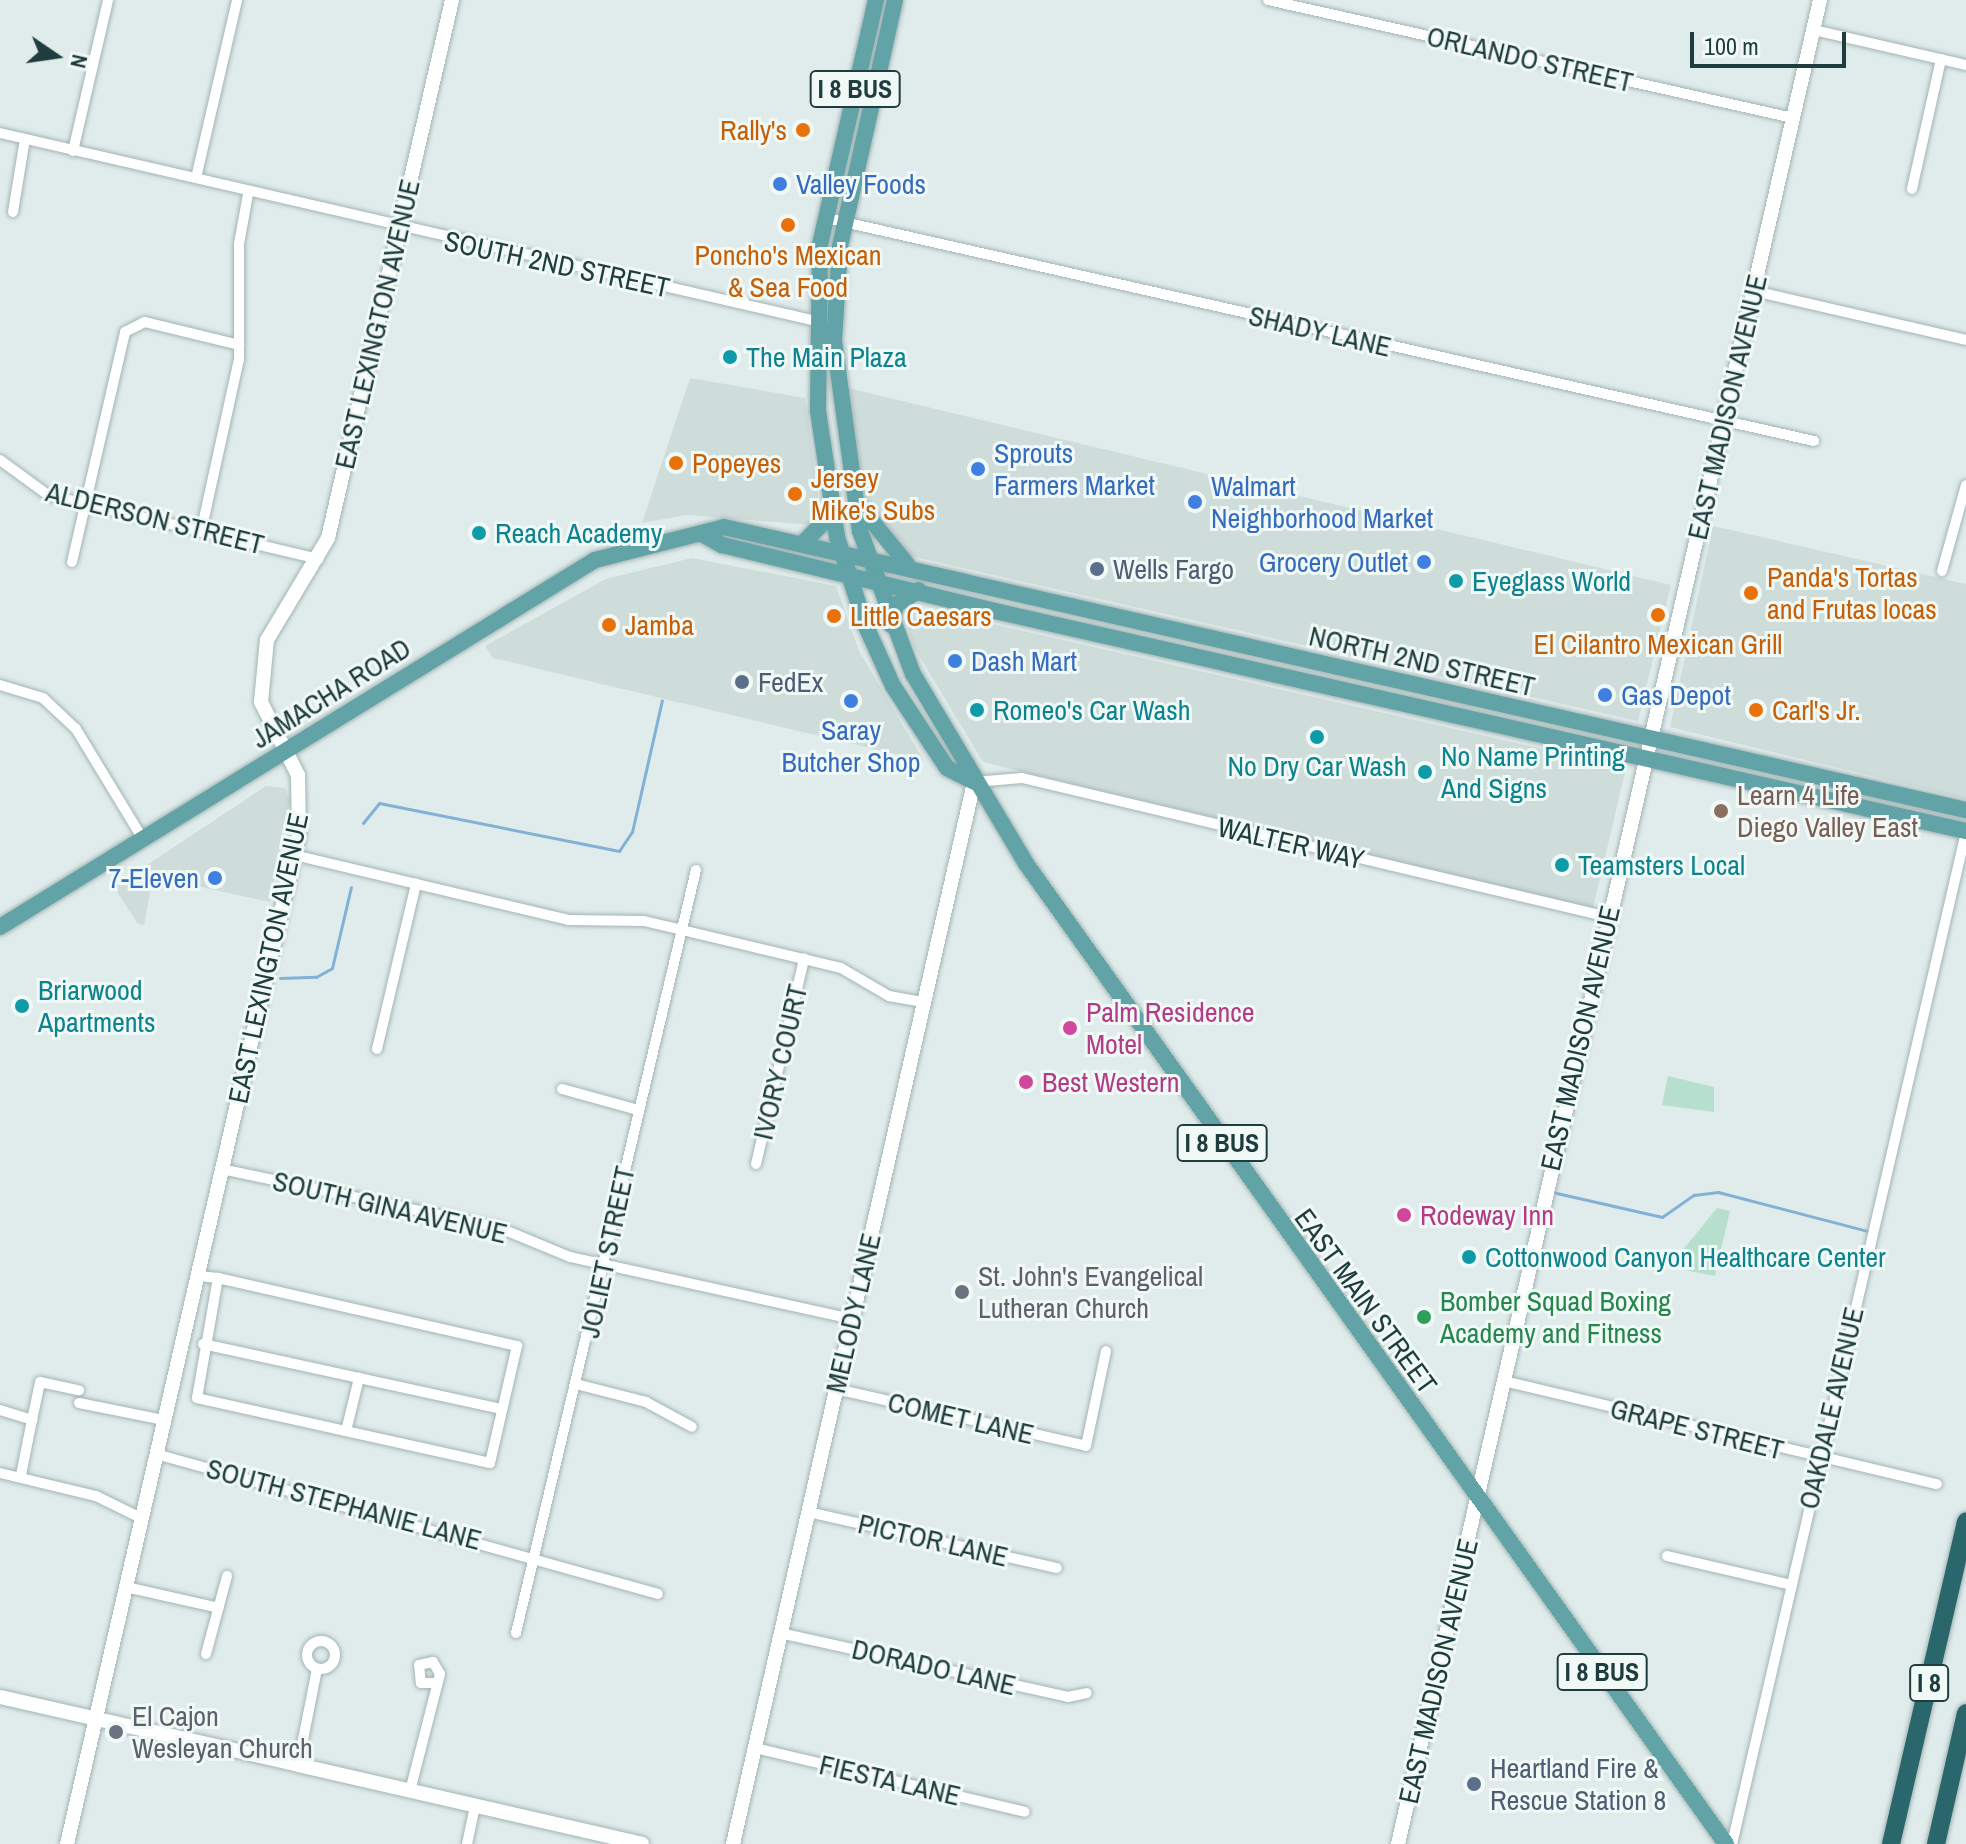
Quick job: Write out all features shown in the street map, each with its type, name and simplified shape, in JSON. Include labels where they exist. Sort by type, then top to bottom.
[{"type":"highway","name":"I 8","points":[[1891,1844],[1966,1522]]},
{"type":"highway","name":"I 8","points":[[1936,1844],[1966,1713]]},
{"type":"main road","name":"EAST MAIN STREET","points":[[876,0],[826,218],[816,320],[818,411],[842,553],[893,686],[947,768],[974,782]]},
{"type":"main road","name":"EAST MAIN STREET","points":[[895,0],[845,223],[834,325],[852,490],[868,558],[891,625],[974,782],[1477,1499],[1726,1844]]},
{"type":"main road","points":[[852,105],[869,108]]},
{"type":"main road","points":[[852,490],[881,541],[911,567]]},
{"type":"main road","points":[[802,544],[833,513]]},
{"type":"main road","name":"JAMACHA ROAD","points":[[0,927],[595,560],[724,527],[868,558]]},
{"type":"main road","name":"JAMACHA ROAD","points":[[702,534],[876,581]]},
{"type":"main road","name":"NORTH 2ND STREET","points":[[868,558],[1292,659],[1966,810]]},
{"type":"main road","name":"NORTH 2ND STREET","points":[[876,581],[1268,674],[1966,832]]},
{"type":"main road","points":[[891,625],[896,605],[919,590]]},
{"type":"main road","points":[[1131,641],[1173,629]]},
{"type":"main road","points":[[1170,650],[1211,640]]},
{"type":"main road","points":[[1268,674],[1292,659]]},
{"type":"main road","points":[[1431,711],[1472,698]]},
{"type":"street","points":[[73,151],[108,0]]},
{"type":"street","points":[[196,178],[237,0]]},
{"type":"street","name":"EAST LEXINGTON AVENUE","points":[[67,1844],[294,855],[302,793],[261,702],[267,640],[319,559],[452,0]]},
{"type":"street","name":"ORLANDO STREET","points":[[1268,0],[1793,118]]},
{"type":"street","name":"EAST MADISON AVENUE","points":[[1398,1844],[1820,0]]},
{"type":"street","points":[[1814,30],[1966,65]]},
{"type":"street","points":[[1912,189],[1941,59]]},
{"type":"street","name":"SOUTH 2ND STREET","points":[[0,133],[399,229],[834,325]]},
{"type":"street","points":[[13,212],[25,139]]},
{"type":"street","points":[[201,532],[239,345],[239,244],[248,194]]},
{"type":"street","name":"SHADY LANE","points":[[826,218],[1814,441]]},
{"type":"street","points":[[1754,291],[1966,340]]},
{"type":"street","points":[[72,562],[131,326],[145,322],[239,345]]},
{"type":"street","name":"ALDERSON STREET","points":[[0,460],[48,495],[319,559]]},
{"type":"street","points":[[1942,571],[1966,485]]},
{"type":"street","points":[[0,685],[43,698],[76,729],[143,839]]},
{"type":"street","name":"WALTER WAY","points":[[974,782],[1022,778],[1608,917]]},
{"type":"street","name":"MELODY LANE","points":[[733,1844],[974,782]]},
{"type":"street","name":"OAKDALE AVENUE","points":[[1732,1844],[1818,1459],[1966,832]]},
{"type":"street","points":[[294,855],[568,920],[644,921],[804,959],[923,1002]]},
{"type":"street","name":"JOLIET STREET","points":[[516,1633],[530,1560],[576,1384],[696,870]]},
{"type":"street","points":[[377,1049],[416,884]]},
{"type":"street","name":"IVORY COURT","points":[[756,1164],[804,959]]},
{"type":"street","points":[[562,1089],[638,1110]]},
{"type":"street","name":"SOUTH GINA AVENUE","points":[[221,1169],[500,1228],[604,1262],[852,1319]]},
{"type":"street","points":[[198,1276],[218,1278],[517,1346],[490,1463],[197,1398],[203,1344],[218,1278]]},
{"type":"street","points":[[203,1344],[502,1409]]},
{"type":"street","name":"COMET LANE","points":[[836,1389],[1086,1446],[1106,1351]]},
{"type":"street","points":[[346,1431],[359,1378]]},
{"type":"street","name":"GRAPE STREET","points":[[1504,1381],[1818,1459],[1937,1484]]},
{"type":"street","points":[[21,1475],[40,1382],[79,1390]]},
{"type":"street","points":[[576,1384],[646,1402],[692,1427]]},
{"type":"street","points":[[79,1403],[164,1420]]},
{"type":"street","points":[[0,1410],[32,1420]]},
{"type":"street","name":"SOUTH STEPHANIE LANE","points":[[156,1454],[268,1480],[530,1560],[658,1594]]},
{"type":"street","points":[[0,1473],[21,1475],[96,1496],[141,1518]]},
{"type":"street","name":"PICTOR LANE","points":[[808,1512],[1057,1568]]},
{"type":"street","points":[[1667,1556],[1792,1585]]},
{"type":"street","points":[[206,1654],[227,1576]]},
{"type":"street","points":[[126,1587],[219,1608]]},
{"type":"street","name":"DORADO LANE","points":[[780,1633],[1068,1697],[1087,1693]]},
{"type":"street","points":[[296,1764],[317,1669]]},
{"type":"street","points":[[410,1791],[436,1683]]},
{"type":"street","points":[[0,1697],[410,1791],[597,1840],[642,1844]]},
{"type":"street","name":"FIESTA LANE","points":[[755,1748],[1025,1812]]},
{"type":"street","points":[[467,1844],[475,1807]]},
{"type":"shaded area","points":[[690,378],[805,398],[820,508],[812,525],[687,515],[642,523]]},
{"type":"shaded area","points":[[848,388],[1671,585],[1638,721],[884,550],[864,519]]},
{"type":"shaded area","points":[[1713,526],[1966,584],[1966,799],[1670,727]]},
{"type":"shaded area","points":[[692,558],[836,586],[859,651],[924,761],[493,658],[485,646],[606,579]]},
{"type":"shaded area","points":[[917,607],[1626,768],[1593,908],[983,762],[914,647],[906,619]]},
{"type":"shaded area","points":[[266,786],[285,788],[290,800],[270,902],[166,879],[152,883],[144,925],[138,924],[114,887]]},
{"type":"green space","points":[[1668,1076],[1714,1087],[1714,1112],[1662,1105]]},
{"type":"green space","points":[[1717,1208],[1730,1211],[1715,1276],[1669,1267]]},
{"type":"waterway","points":[[363,823],[379,803],[619,851],[632,832],[662,700]]},
{"type":"waterway","points":[[280,978],[316,977],[332,968],[351,887]]},
{"type":"waterway","points":[[1552,1192],[1662,1217],[1694,1195],[1718,1192],[1872,1232]]},
{"type":"place","name":"Rally's","points":[[803,130]]},
{"type":"place","name":"Valley Foods","points":[[780,184]]},
{"type":"place","name":"Poncho's Mexican & Sea Food","points":[[788,225]]},
{"type":"place","name":"The Main Plaza","points":[[730,357]]},
{"type":"place","name":"Popeyes","points":[[676,463]]},
{"type":"place","name":"Sprouts Farmers Market","points":[[978,469]]},
{"type":"place","name":"Jersey Mike's Subs","points":[[795,494]]},
{"type":"place","name":"Walmart Neighborhood Market","points":[[1195,502]]},
{"type":"place","name":"Reach Academy","points":[[479,533]]},
{"type":"place","name":"Grocery Outlet","points":[[1424,562]]},
{"type":"place","name":"Wells Fargo","points":[[1097,569]]},
{"type":"place","name":"Eyeglass World","points":[[1456,581]]},
{"type":"place","name":"Panda's Tortas and Frutas locas","points":[[1751,593]]},
{"type":"place","name":"El Cilantro Mexican Grill","points":[[1658,615]]},
{"type":"place","name":"Little Caesars","points":[[834,616]]},
{"type":"place","name":"Jamba","points":[[609,625]]},
{"type":"place","name":"Dash Mart","points":[[955,661]]},
{"type":"place","name":"FedEx","points":[[742,682]]},
{"type":"place","name":"Gas Depot","points":[[1605,695]]},
{"type":"place","name":"Saray Butcher Shop","points":[[851,701]]},
{"type":"place","name":"Romeo's Car Wash","points":[[977,710]]},
{"type":"place","name":"Carl's Jr.","points":[[1756,710]]},
{"type":"place","name":"No Dry Car Wash","points":[[1317,737]]},
{"type":"place","name":"No Name Printing And Signs","points":[[1425,772]]},
{"type":"place","name":"Learn 4 Life Diego Valley East","points":[[1721,811]]},
{"type":"place","name":"Teamsters Local","points":[[1562,865]]},
{"type":"place","name":"7-Eleven","points":[[215,878]]},
{"type":"place","name":"Briarwood Apartments","points":[[22,1006]]},
{"type":"place","name":"Palm Residence Motel","points":[[1070,1028]]},
{"type":"place","name":"Best Western","points":[[1026,1082]]},
{"type":"place","name":"Rodeway Inn","points":[[1404,1215]]},
{"type":"place","name":"Cottonwood Canyon Healthcare Center","points":[[1469,1257]]},
{"type":"place","name":"St. John's Evangelical Lutheran Church","points":[[962,1292]]},
{"type":"place","name":"Bomber Squad Boxing Academy and Fitness","points":[[1424,1317]]},
{"type":"place","name":"El Cajon Wesleyan Church","points":[[116,1732]]},
{"type":"place","name":"Heartland Fire & Rescue Station 8","points":[[1474,1784]]}]
